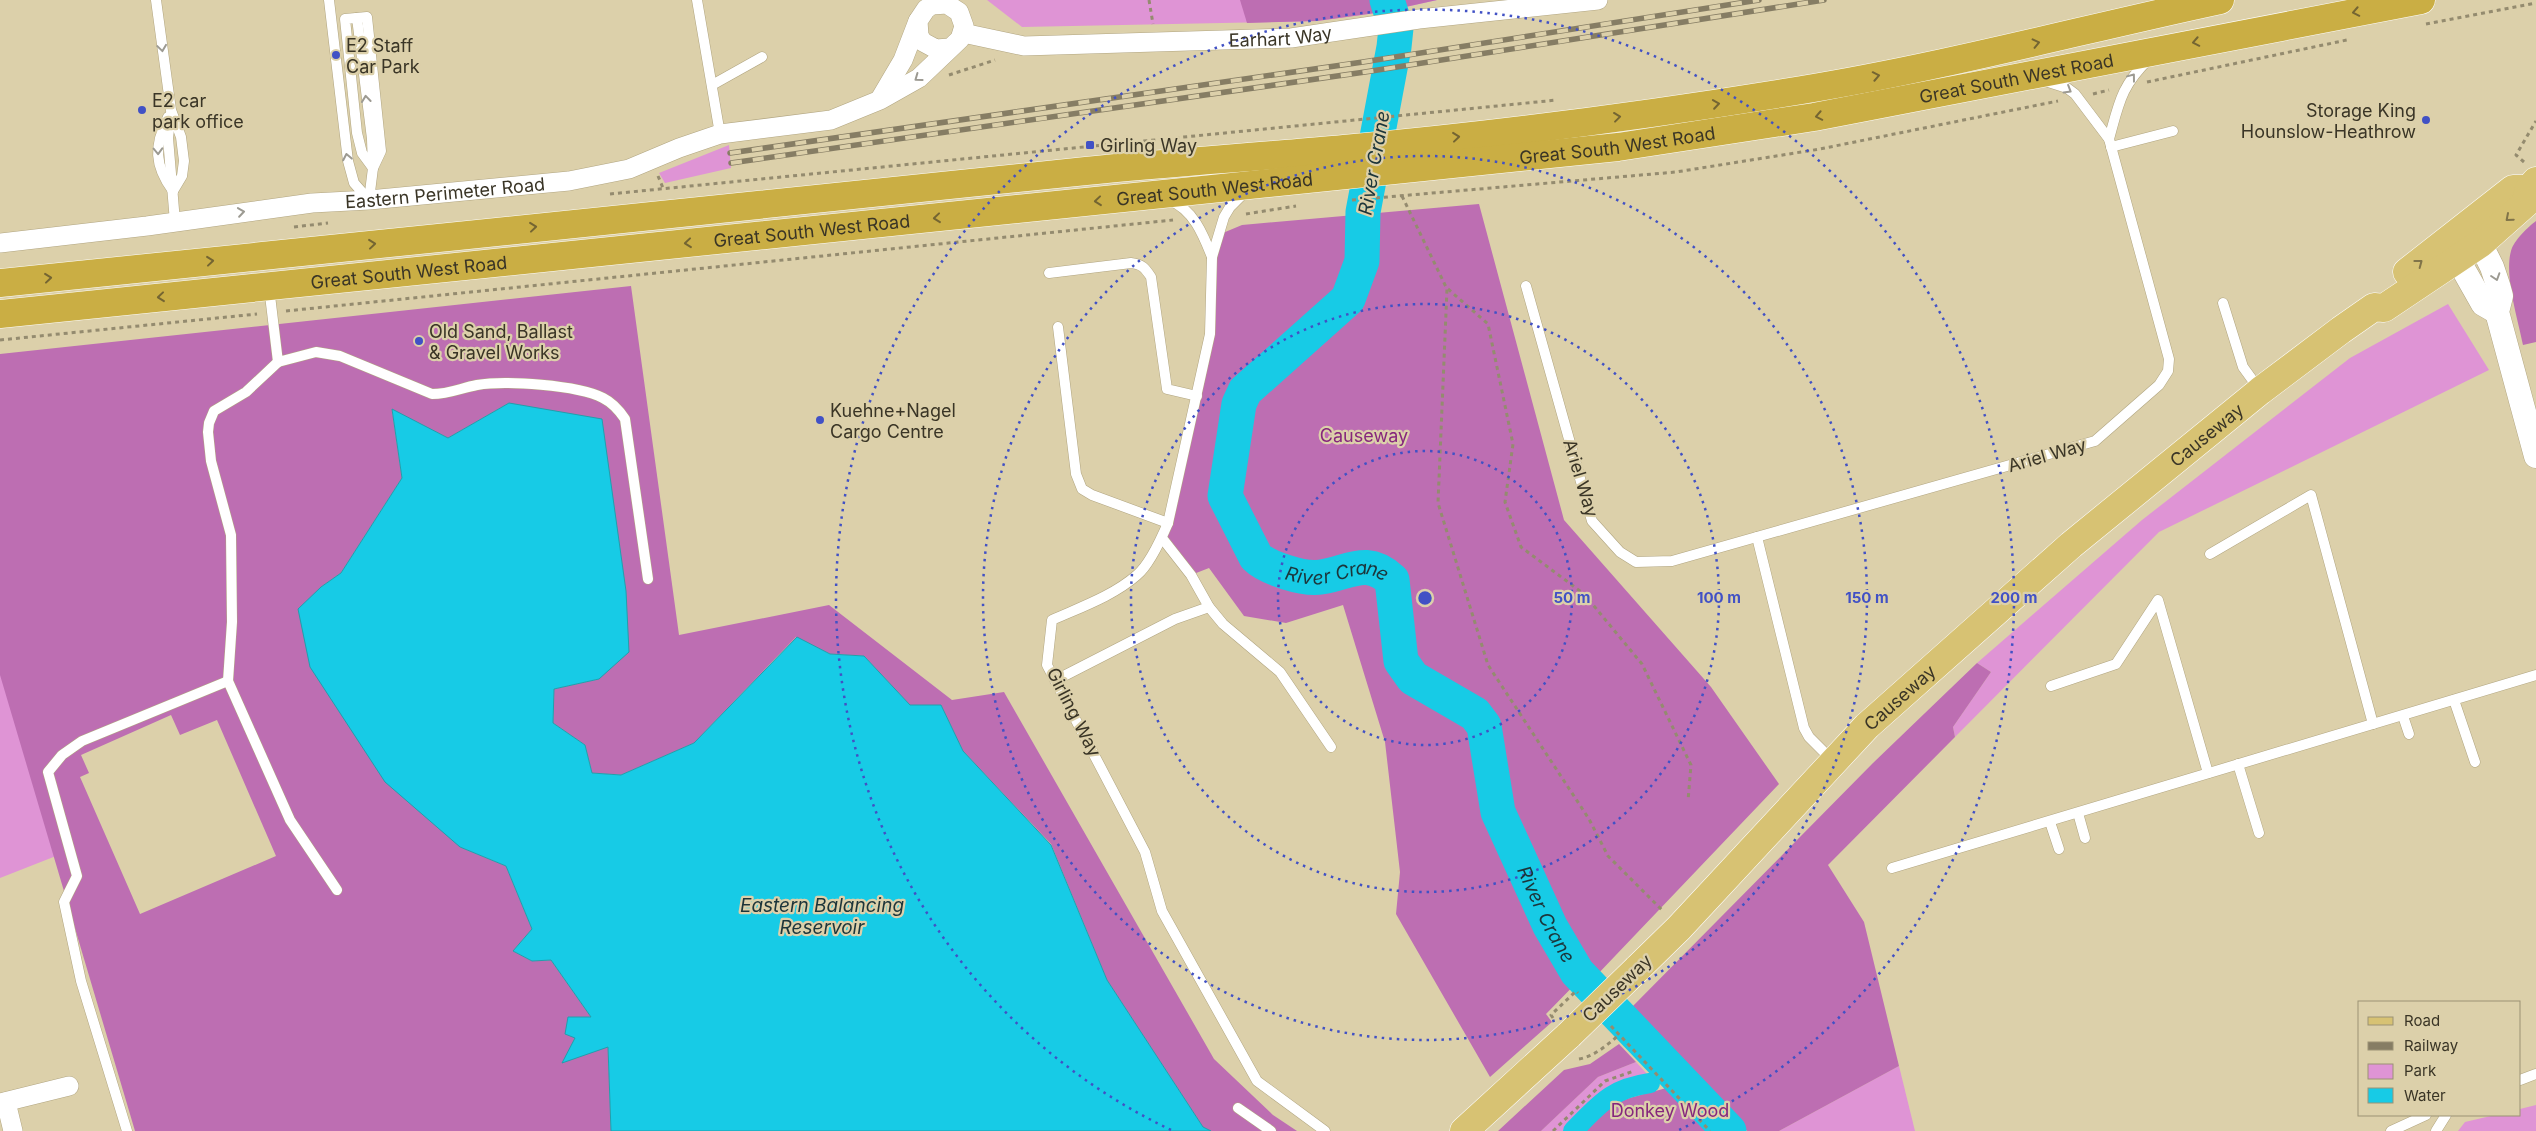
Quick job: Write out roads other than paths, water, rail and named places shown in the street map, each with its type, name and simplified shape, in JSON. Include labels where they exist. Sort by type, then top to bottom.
[{"type":"highway","name":"Great South West Road","points":[[0,314],[271,299],[1147,196],[1259,185],[1344,188],[1408,155],[1809,89],[1987,54],[2220,0]]},
{"type":"highway","name":"Great South West Road","points":[[0,283],[1092,170],[1349,148],[1408,155],[1531,157],[1731,131],[2421,0]]},
{"type":"main road","name":"Causeway","points":[[1464,1131],[1566,1051],[1637,969],[1867,726],[2071,545],[2260,392],[2374,307],[2377,295],[2453,250],[2475,233],[2513,189],[2533,185]]},
{"type":"street","name":"Earhart Way","points":[[963,33],[1024,46],[1291,38],[1419,19],[1598,0]]},
{"type":"street","points":[[880,100],[903,60],[918,21],[932,2],[947,4],[953,7],[962,18],[963,33],[956,44],[950,48],[936,49],[923,42],[918,28],[918,21]]},
{"type":"street","name":"Eastern Perimeter Road","points":[[0,243],[175,222],[312,202],[368,200],[569,181],[629,169],[720,134],[831,120],[880,100],[919,78],[950,48]]},
{"type":"street","points":[[2475,233],[2492,267],[2502,296],[2497,312],[2536,456]]},
{"type":"street","points":[[2453,250],[2483,304],[2497,312]]},
{"type":"street","points":[[13,1131],[3,1103],[69,1086]]},
{"type":"lane","points":[[156,0],[171,110],[168,138],[175,222]]},
{"type":"lane","points":[[329,0],[348,161],[354,183],[368,200]]},
{"type":"lane","points":[[697,0],[720,134]]},
{"type":"lane","points":[[362,17],[373,168],[368,200]]},
{"type":"lane","points":[[2161,49],[2132,75],[2125,87],[2110,143],[2173,131]]},
{"type":"lane","points":[[712,85],[762,57]]},
{"type":"lane","name":"Ariel Way","points":[[1526,286],[1592,521],[1620,552],[1636,562],[1672,561],[2095,442],[2159,385],[2168,371],[2169,359],[2110,143],[2084,104],[2067,88],[2022,77]]},
{"type":"lane","name":"Girling Way","points":[[1259,185],[1246,191],[1230,208],[1223,221],[1212,257],[1210,334],[1168,523],[1162,538],[1139,574],[1112,593],[1052,620],[1048,665],[1145,852],[1162,911],[1257,1081],[1325,1131]]},
{"type":"lane","name":"Girling Way","points":[[1147,196],[1161,198],[1180,205],[1192,217],[1212,257]]},
{"type":"lane","points":[[1049,273],[1131,263],[1140,264],[1151,277],[1167,389],[1197,396]]},
{"type":"lane","points":[[271,299],[278,362]]},
{"type":"lane","points":[[2223,303],[2243,367],[2260,392]]},
{"type":"lane","points":[[1058,327],[1076,474],[1082,488],[1092,495],[1168,523]]},
{"type":"lane","points":[[337,890],[290,820],[228,681],[232,622],[231,536],[212,461],[208,432],[209,423],[214,411],[246,392],[278,362],[316,352],[340,356],[432,394],[447,394],[476,385],[507,382],[586,391],[616,406],[625,419],[648,578]]},
{"type":"lane","points":[[2210,554],[2311,495],[2373,724]]},
{"type":"lane","points":[[1757,537],[1804,728],[1809,737],[1834,762]]},
{"type":"lane","points":[[1162,538],[1192,576],[1209,607],[1223,624],[1280,672],[1331,747]]},
{"type":"lane","points":[[2050,686],[2116,664],[2158,600],[2208,773]]},
{"type":"lane","points":[[1056,680],[1175,620],[1209,607]]},
{"type":"lane","points":[[1892,868],[2078,814],[2536,675]]},
{"type":"lane","points":[[127,1131],[77,964],[64,902],[78,876],[48,772],[62,755],[82,740],[228,681]]},
{"type":"lane","points":[[2454,700],[2474,762]]},
{"type":"lane","points":[[2403,716],[2409,734]]},
{"type":"lane","points":[[2238,764],[2259,833]]},
{"type":"lane","points":[[2078,814],[2085,838]]},
{"type":"lane","points":[[2050,822],[2059,849]]},
{"type":"lane","points":[[2521,1080],[2536,1074]]},
{"type":"lane","points":[[1238,1108],[1271,1131]]},
{"type":"lane","points":[[2391,1131],[2424,1116]]},
{"type":"lane","points":[[2436,1131],[2445,1116]]},
{"type":"water","name":"Eastern Balancing Reservoir","points":[[509,403],[602,419],[626,591],[629,652],[599,679],[554,689],[553,723],[585,745],[592,773],[621,775],[694,743],[797,637],[830,654],[864,656],[910,705],[941,705],[963,751],[1051,845],[1107,980],[1203,1127],[1211,1131],[611,1131],[608,1047],[562,1063],[575,1038],[565,1034],[568,1017],[591,1017],[551,960],[532,961],[513,951],[532,929],[506,866],[460,847],[385,782],[310,667],[298,609],[321,587],[341,573],[402,478],[392,409],[448,438]]},
{"type":"waterway","name":"River Crane","points":[[1387,0],[1396,28],[1363,212],[1362,261],[1348,299],[1245,391],[1239,404],[1225,496],[1256,557],[1268,565],[1305,577],[1321,577],[1366,567],[1383,573],[1392,580],[1401,661],[1413,678],[1475,714],[1484,726],[1498,812],[1550,926],[1577,972],[1729,1131]]},
{"type":"waterway","name":"River Crane","points":[[1671,1079],[1681,1082]]},
{"type":"waterway","points":[[1573,1131],[1599,1106],[1615,1094],[1625,1089],[1650,1083]]},
{"type":"railway","points":[[730,153],[1363,62],[1759,0]]},
{"type":"railway","points":[[731,163],[1365,72],[1824,0]]},
{"type":"place","name":"E2 Staff Car Park","points":[[336,55]]},
{"type":"place","name":"E2 car park office","points":[[142,110]]},
{"type":"place","name":"Storage King Hounslow-Heathrow","points":[[2426,120]]},
{"type":"place","name":"Girling Way","points":[[1090,145]]},
{"type":"place","name":"Old Sand, Ballast & Gravel Works","points":[[419,341]]},
{"type":"place","name":"Kuehne+Nagel Cargo Centre","points":[[820,420]]},
{"type":"park label","name":"Donkey Wood","points":[[1670,1110]]}]
